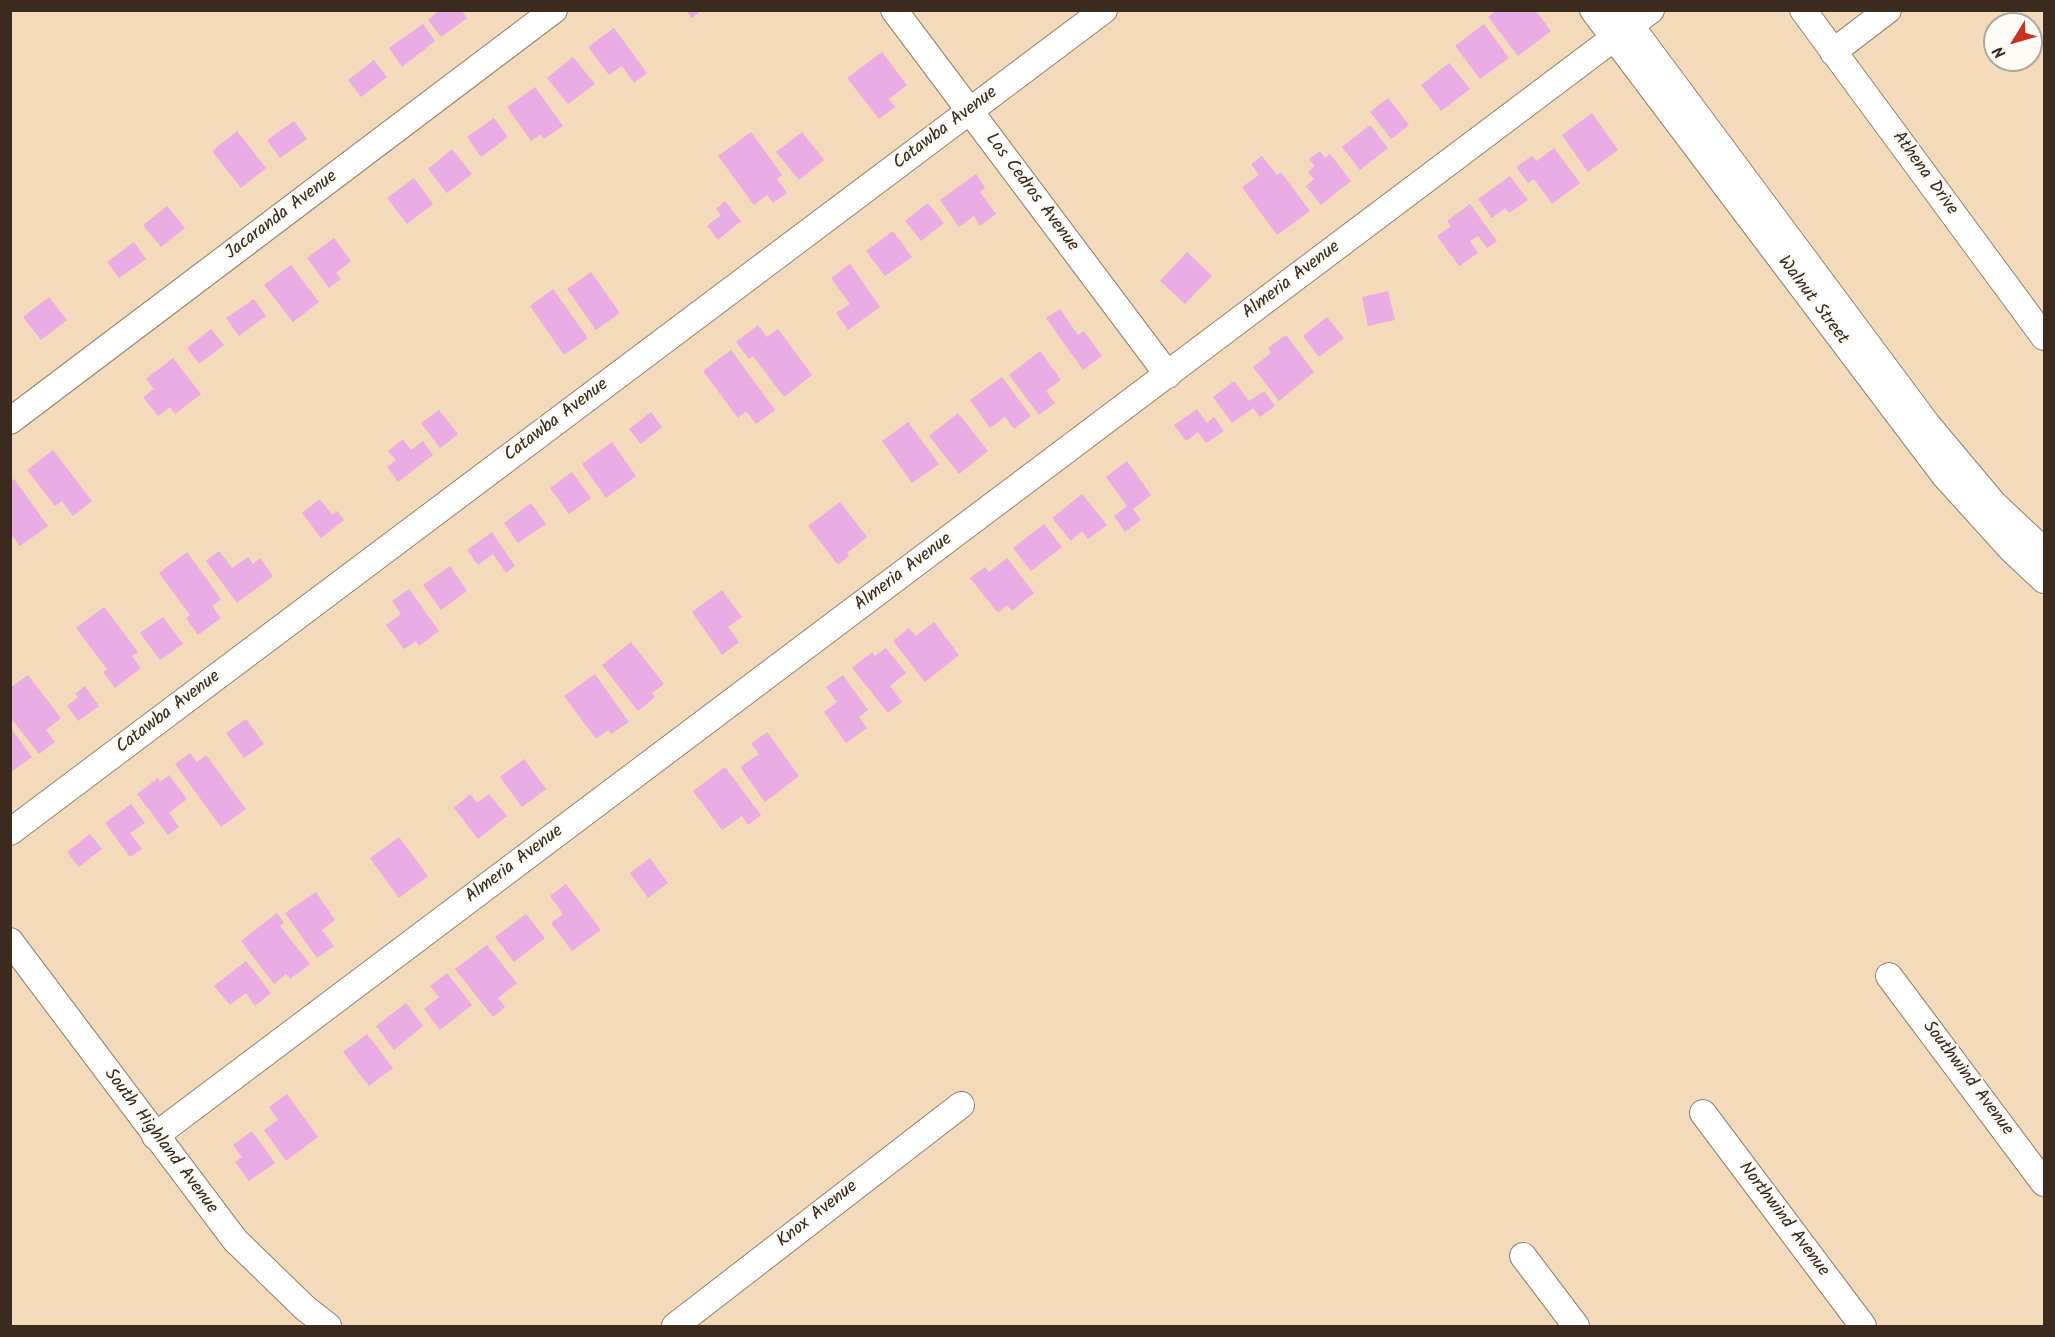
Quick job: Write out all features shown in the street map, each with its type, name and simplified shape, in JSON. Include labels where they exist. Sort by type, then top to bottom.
[{"type":"street","name":"Jacaranda Avenue","points":[[10,420],[554,10]]},
{"type":"street","name":"Los Cedros Avenue","points":[[894,10],[1168,375]]},
{"type":"street","name":"Catawba Avenue","points":[[10,832],[1104,10]]},
{"type":"street","name":"Walnut Street","points":[[1593,10],[1621,25],[1948,451],[1994,504],[2044,551]]},
{"type":"street","name":"Almeria Avenue","points":[[155,1136],[1168,375],[1621,25],[1651,10]]},
{"type":"street","name":"Athena Drive","points":[[1803,10],[2044,337]]},
{"type":"street","points":[[1833,52],[1888,10]]},
{"type":"street","name":"Walnut Street","points":[[1621,25],[1944,475],[2004,542],[2044,580]]},
{"type":"street","name":"South Highland Avenue","points":[[10,941],[235,1240],[305,1308],[328,1326]]},
{"type":"street","name":"Southwind Avenue","points":[[1889,976],[2044,1183]]},
{"type":"street","name":"Knox Avenue","points":[[675,1326],[960,1105]]},
{"type":"street","name":"Northwind Avenue","points":[[1703,1113],[1863,1326]]},
{"type":"street","points":[[1523,1256],[1576,1326]]},
{"type":"building","points":[[440,10],[461,10],[467,18],[441,37],[428,20]]},
{"type":"building","points":[[686,10],[702,10],[692,18]]},
{"type":"building","points":[[1497,10],[1535,10],[1551,31],[1518,56],[1488,17]]},
{"type":"building","points":[[423,24],[435,41],[402,67],[389,48]]},
{"type":"building","points":[[1484,24],[1509,58],[1480,79],[1455,46]]},
{"type":"building","points":[[614,28],[647,73],[634,83],[622,66],[609,75],[588,47]]},
{"type":"building","points":[[882,52],[907,85],[889,99],[895,107],[879,119],[847,78]]},
{"type":"building","points":[[573,57],[595,84],[568,104],[547,78]]},
{"type":"building","points":[[374,60],[387,77],[361,97],[348,80]]},
{"type":"building","points":[[1449,63],[1470,89],[1441,111],[1421,85]]},
{"type":"building","points":[[535,87],[563,126],[544,139],[541,134],[531,141],[507,107]]},
{"type":"building","points":[[1388,98],[1409,125],[1391,139],[1370,112]]},
{"type":"building","points":[[1592,113],[1618,150],[1588,172],[1562,135]]},
{"type":"building","points":[[494,118],[508,137],[481,157],[467,137]]},
{"type":"building","points":[[294,121],[307,139],[280,158],[267,140]]},
{"type":"building","points":[[1370,125],[1388,148],[1360,170],[1342,147]]},
{"type":"building","points":[[237,131],[266,168],[241,188],[212,151]]},
{"type":"building","points":[[751,132],[782,175],[777,179],[787,193],[773,203],[767,195],[754,205],[718,156]]},
{"type":"building","points":[[802,132],[824,160],[799,180],[776,152]]},
{"type":"building","points":[[1554,148],[1580,183],[1552,204],[1534,179],[1528,183],[1516,167],[1532,156],[1537,161]]},
{"type":"building","points":[[452,149],[472,174],[447,193],[428,169]]},
{"type":"building","points":[[1320,151],[1325,158],[1330,154],[1351,181],[1321,205],[1306,186],[1314,179],[1308,172],[1315,166],[1309,159]]},
{"type":"building","points":[[1262,156],[1277,175],[1281,172],[1310,211],[1277,235],[1242,187],[1259,175],[1251,164]]},
{"type":"building","points":[[976,174],[985,188],[980,192],[996,214],[980,226],[974,216],[959,227],[940,200]]},
{"type":"building","points":[[1510,176],[1528,200],[1509,213],[1505,208],[1492,218],[1478,199]]},
{"type":"building","points":[[414,178],[433,204],[407,224],[387,198]]},
{"type":"building","points":[[725,201],[741,221],[718,240],[707,226],[721,215],[716,209]]},
{"type":"building","points":[[928,203],[944,223],[921,241],[905,221]]},
{"type":"building","points":[[1470,204],[1497,241],[1487,248],[1478,236],[1470,241],[1478,253],[1459,266],[1437,236],[1451,226],[1447,221]]},
{"type":"building","points":[[167,206],[185,228],[161,247],[143,225]]},
{"type":"building","points":[[893,231],[912,257],[885,276],[866,251]]},
{"type":"building","points":[[334,238],[351,261],[336,273],[341,279],[329,288],[307,258]]},
{"type":"building","points":[[134,242],[146,259],[119,278],[107,262]]},
{"type":"building","points":[[1187,252],[1212,276],[1185,304],[1160,281]]},
{"type":"building","points":[[850,264],[880,307],[848,330],[836,313],[850,304],[831,278]]},
{"type":"building","points":[[291,265],[319,302],[293,322],[264,285]]},
{"type":"building","points":[[591,272],[620,313],[596,330],[567,289]]},
{"type":"building","points":[[553,289],[588,338],[564,355],[530,306]]},
{"type":"building","points":[[1388,291],[1395,320],[1368,326],[1362,297]]},
{"type":"building","points":[[49,297],[67,320],[41,340],[23,317]]},
{"type":"building","points":[[254,299],[266,316],[239,336],[226,318]]},
{"type":"building","points":[[1060,309],[1078,335],[1084,331],[1102,356],[1083,370],[1046,318]]},
{"type":"building","points":[[1327,317],[1344,338],[1319,357],[1303,336]]},
{"type":"building","points":[[758,325],[767,337],[778,329],[812,375],[784,397],[753,356],[749,359],[736,342]]},
{"type":"building","points":[[211,329],[224,345],[199,364],[187,348]]},
{"type":"building","points":[[1286,335],[1314,372],[1279,401],[1253,367],[1271,353],[1268,348]]},
{"type":"building","points":[[731,350],[775,410],[756,424],[746,411],[738,418],[703,371]]},
{"type":"building","points":[[1040,351],[1061,380],[1046,391],[1055,403],[1039,415],[1009,375]]},
{"type":"building","points":[[173,358],[201,394],[175,414],[170,407],[158,416],[143,397],[154,389],[146,379]]},
{"type":"building","points":[[1002,377],[1031,416],[1014,429],[1005,417],[990,428],[970,400]]},
{"type":"building","points":[[1234,381],[1249,401],[1264,391],[1275,406],[1260,417],[1253,408],[1232,423],[1213,397]]},
{"type":"building","points":[[1197,409],[1207,423],[1214,417],[1224,431],[1206,443],[1198,432],[1186,441],[1174,425]]},
{"type":"building","points":[[439,410],[458,434],[440,448],[421,423]]},
{"type":"building","points":[[651,412],[662,427],[641,444],[629,429]]},
{"type":"building","points":[[958,413],[988,451],[959,474],[929,436]]},
{"type":"building","points":[[908,422],[939,464],[912,483],[882,441]]},
{"type":"building","points":[[403,439],[411,450],[423,441],[433,455],[398,482],[387,467],[396,460],[388,451]]},
{"type":"building","points":[[612,442],[636,476],[606,498],[582,464]]},
{"type":"building","points":[[53,450],[92,501],[73,516],[62,501],[55,506],[27,470]]},
{"type":"building","points":[[1127,461],[1151,495],[1133,509],[1141,520],[1125,532],[1114,516],[1127,506],[1106,477]]},
{"type":"building","points":[[572,472],[591,498],[569,514],[550,488]]},
{"type":"building","points":[[14,479],[48,526],[20,546],[10,533],[10,481]]},
{"type":"building","points":[[1082,494],[1107,525],[1088,539],[1082,531],[1071,541],[1052,518]]},
{"type":"building","points":[[320,499],[332,515],[337,511],[344,520],[321,538],[302,513]]},
{"type":"building","points":[[840,502],[867,537],[847,553],[849,556],[838,565],[808,526]]},
{"type":"building","points":[[531,503],[546,524],[518,543],[504,523]]},
{"type":"building","points":[[1044,524],[1062,547],[1031,571],[1013,548]]},
{"type":"building","points":[[492,532],[515,566],[506,573],[493,554],[478,565],[467,550]]},
{"type":"building","points":[[219,551],[232,568],[248,557],[253,564],[260,558],[273,576],[237,603],[206,561]]},
{"type":"building","points":[[187,552],[221,599],[212,606],[221,618],[198,635],[186,618],[190,615],[159,573]]},
{"type":"building","points":[[1007,558],[1034,593],[1012,611],[1007,605],[998,613],[970,578],[985,567],[989,572]]},
{"type":"building","points":[[450,566],[467,591],[441,610],[423,585]]},
{"type":"building","points":[[409,589],[439,631],[419,646],[416,641],[404,649],[386,625],[401,614],[392,601]]},
{"type":"building","points":[[722,590],[742,617],[728,627],[739,642],[722,655],[692,612]]},
{"type":"building","points":[[104,607],[138,652],[132,656],[141,668],[115,688],[103,672],[107,669],[76,628]]},
{"type":"building","points":[[163,617],[183,644],[160,660],[140,633]]},
{"type":"building","points":[[934,622],[959,655],[925,682],[893,641],[909,628],[916,636]]},
{"type":"building","points":[[631,642],[664,684],[652,693],[655,697],[638,711],[602,665]]},
{"type":"building","points":[[886,648],[906,673],[890,686],[902,702],[888,713],[852,668],[872,652],[875,656]]},
{"type":"building","points":[[595,674],[629,722],[611,734],[608,730],[596,739],[564,696]]},
{"type":"building","points":[[28,675],[61,718],[46,730],[55,742],[39,754],[10,717],[10,688]]},
{"type":"building","points":[[843,675],[868,710],[859,717],[867,728],[846,743],[824,712],[837,702],[826,687]]},
{"type":"building","points":[[85,686],[99,706],[78,721],[67,706],[78,697],[75,694]]},
{"type":"building","points":[[246,719],[264,744],[244,758],[226,733]]},
{"type":"building","points":[[10,727],[32,757],[10,773]]},
{"type":"building","points":[[767,732],[799,776],[765,802],[740,767],[759,754],[751,744]]},
{"type":"building","points":[[190,753],[197,762],[206,755],[246,809],[221,827],[175,764]]},
{"type":"building","points":[[524,759],[546,789],[522,807],[500,777]]},
{"type":"building","points":[[725,767],[761,815],[748,825],[742,816],[722,830],[693,791]]},
{"type":"building","points":[[169,775],[187,799],[169,813],[179,827],[168,835],[137,794],[158,778],[160,782]]},
{"type":"building","points":[[470,794],[477,803],[489,794],[507,816],[478,839],[454,808]]},
{"type":"building","points":[[131,804],[145,823],[130,833],[142,849],[130,857],[105,823]]},
{"type":"building","points":[[90,834],[102,849],[79,867],[67,852]]},
{"type":"building","points":[[399,837],[428,876],[399,898],[370,858]]},
{"type":"building","points":[[650,858],[668,883],[648,898],[630,873]]},
{"type":"building","points":[[566,884],[601,930],[572,951],[551,923],[563,914],[550,896]]},
{"type":"building","points":[[316,892],[335,920],[322,930],[334,946],[317,958],[285,913]]},
{"type":"building","points":[[277,913],[284,923],[280,926],[310,964],[290,979],[286,974],[274,984],[241,941]]},
{"type":"building","points":[[526,914],[545,938],[514,962],[495,937]]},
{"type":"building","points":[[487,945],[517,983],[498,998],[505,1007],[493,1017],[455,969]]},
{"type":"building","points":[[246,961],[271,993],[255,1006],[246,993],[230,1005],[214,986]]},
{"type":"building","points":[[447,973],[472,1005],[440,1030],[424,1009],[439,997],[430,986]]},
{"type":"building","points":[[406,1003],[423,1026],[394,1050],[376,1026]]},
{"type":"building","points":[[367,1034],[393,1068],[369,1086],[343,1052]]},
{"type":"building","points":[[287,1094],[318,1137],[286,1161],[264,1130],[278,1120],[269,1107]]},
{"type":"building","points":[[252,1131],[275,1163],[249,1181],[235,1162],[242,1157],[233,1145]]}]
